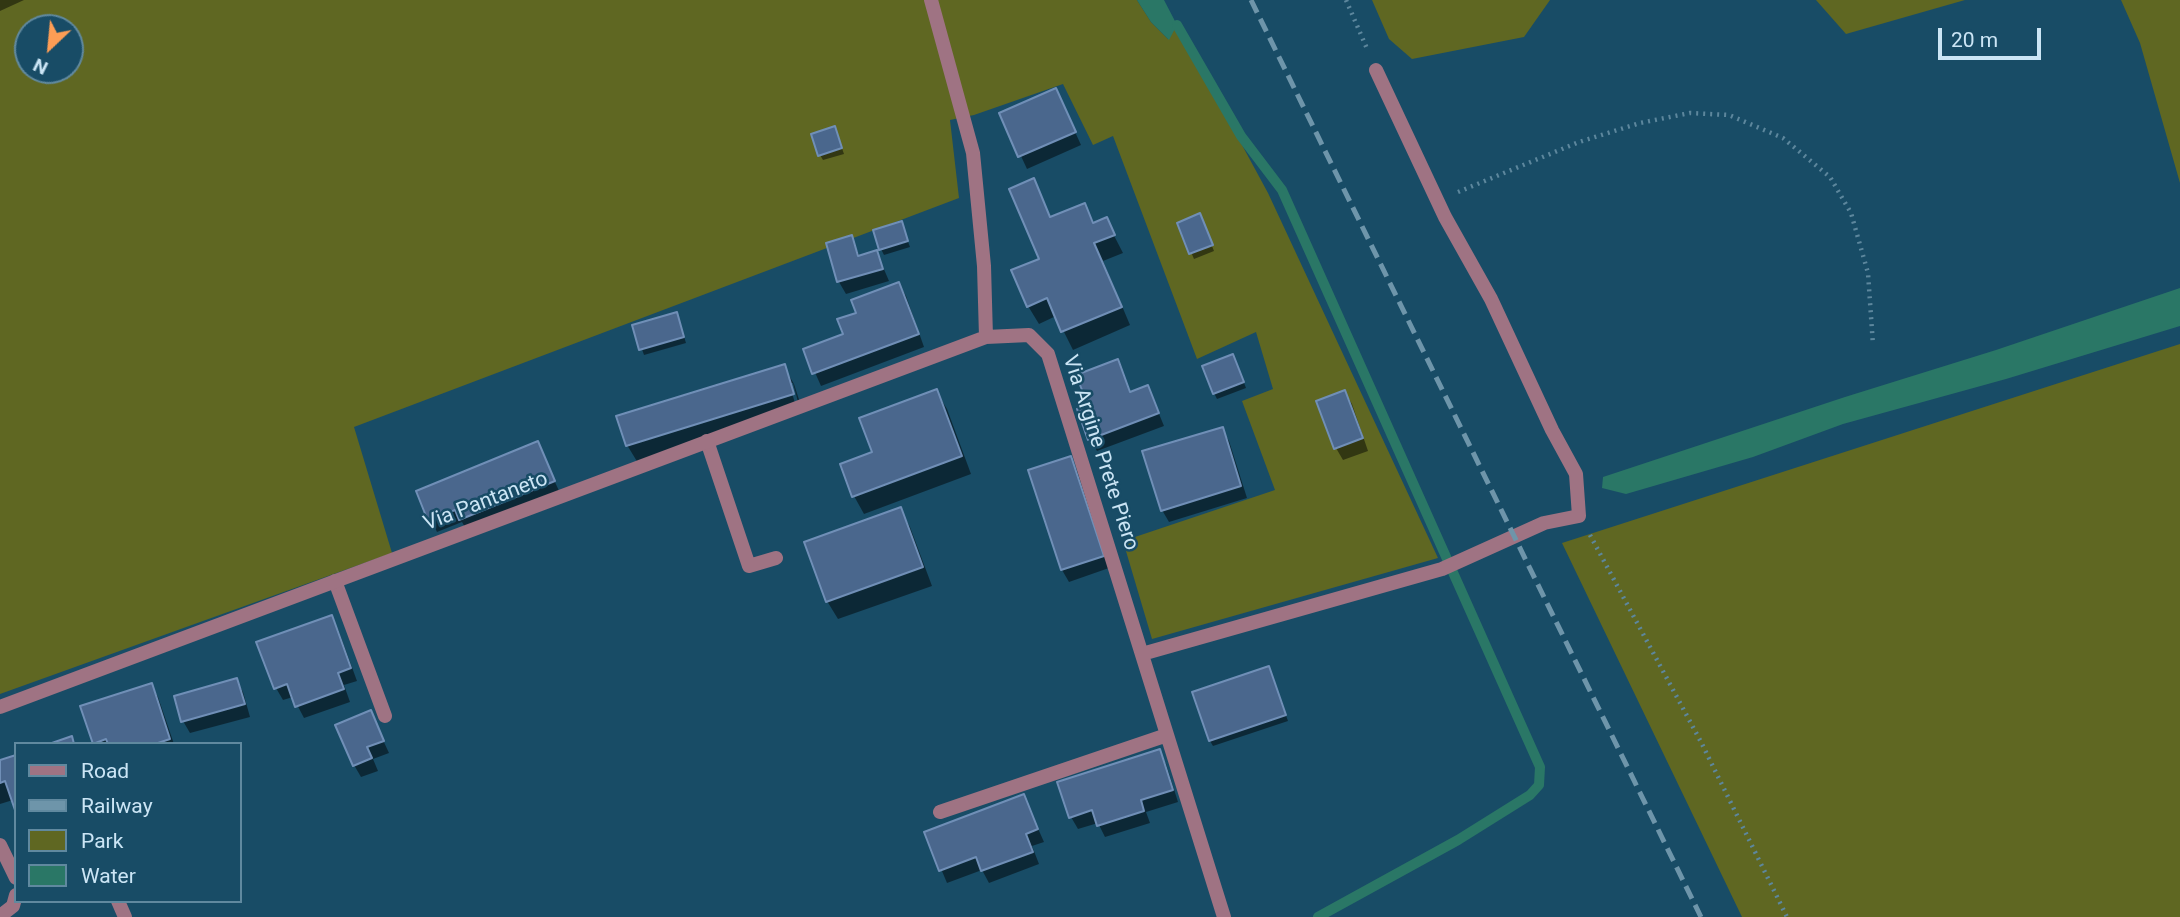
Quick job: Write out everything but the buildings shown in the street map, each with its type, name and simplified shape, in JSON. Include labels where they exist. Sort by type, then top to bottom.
[{"type":"street","points":[[931,0],[973,153],[984,266],[986,337]]},
{"type":"street","points":[[1142,654],[1442,569],[1544,523],[1579,516],[1576,474],[1552,430],[1491,299],[1437,202],[1376,70]]},
{"type":"street","name":"Via Argine Prete Piero","points":[[986,337],[1029,335],[1048,354],[1224,917]]},
{"type":"street","name":"Via Pantaneto","points":[[0,706],[986,337]]},
{"type":"street","points":[[707,442],[749,566],[776,558]]},
{"type":"street","points":[[335,581],[385,716]]},
{"type":"street","points":[[940,812],[1167,735]]},
{"type":"street","points":[[0,845],[14,874]]},
{"type":"street","points":[[0,916],[14,902]]},
{"type":"path","points":[[1346,0],[1376,70]]},
{"type":"path","points":[[1437,202],[1579,142],[1640,123],[1690,113],[1729,115],[1783,138],[1830,177],[1851,213],[1868,273],[1873,345]]},
{"type":"path","points":[[1579,516],[1700,742],[1787,917]]},
{"type":"green space","points":[[0,0],[1137,0],[1151,22],[1168,39],[1177,25],[1268,193],[1438,558],[1152,639],[1123,541],[1275,490],[1242,401],[1273,389],[1256,332],[1197,359],[1113,136],[1093,145],[1063,84],[974,115],[950,120],[959,198],[354,427],[392,553],[0,694]]},
{"type":"green space","points":[[1372,0],[1550,0],[1524,37],[1412,59],[1389,39]]},
{"type":"green space","points":[[1816,0],[1965,0],[1846,34]]},
{"type":"green space","points":[[2121,0],[2180,0],[2180,183],[2140,43]]},
{"type":"green space","points":[[2180,344],[2180,917],[1742,917],[1562,543]]},
{"type":"water","points":[[1137,0],[1164,0],[1177,25],[1169,40],[1151,22]]},
{"type":"water","points":[[2180,288],[2180,326],[2006,379],[1843,424],[1753,457],[1626,494],[1602,488],[1603,477]]},
{"type":"waterway","points":[[1177,25],[1241,136],[1282,190],[1540,767],[1539,785],[1530,795],[1458,840],[1318,917]]},
{"type":"railway","points":[[1251,0],[1701,917]]}]
